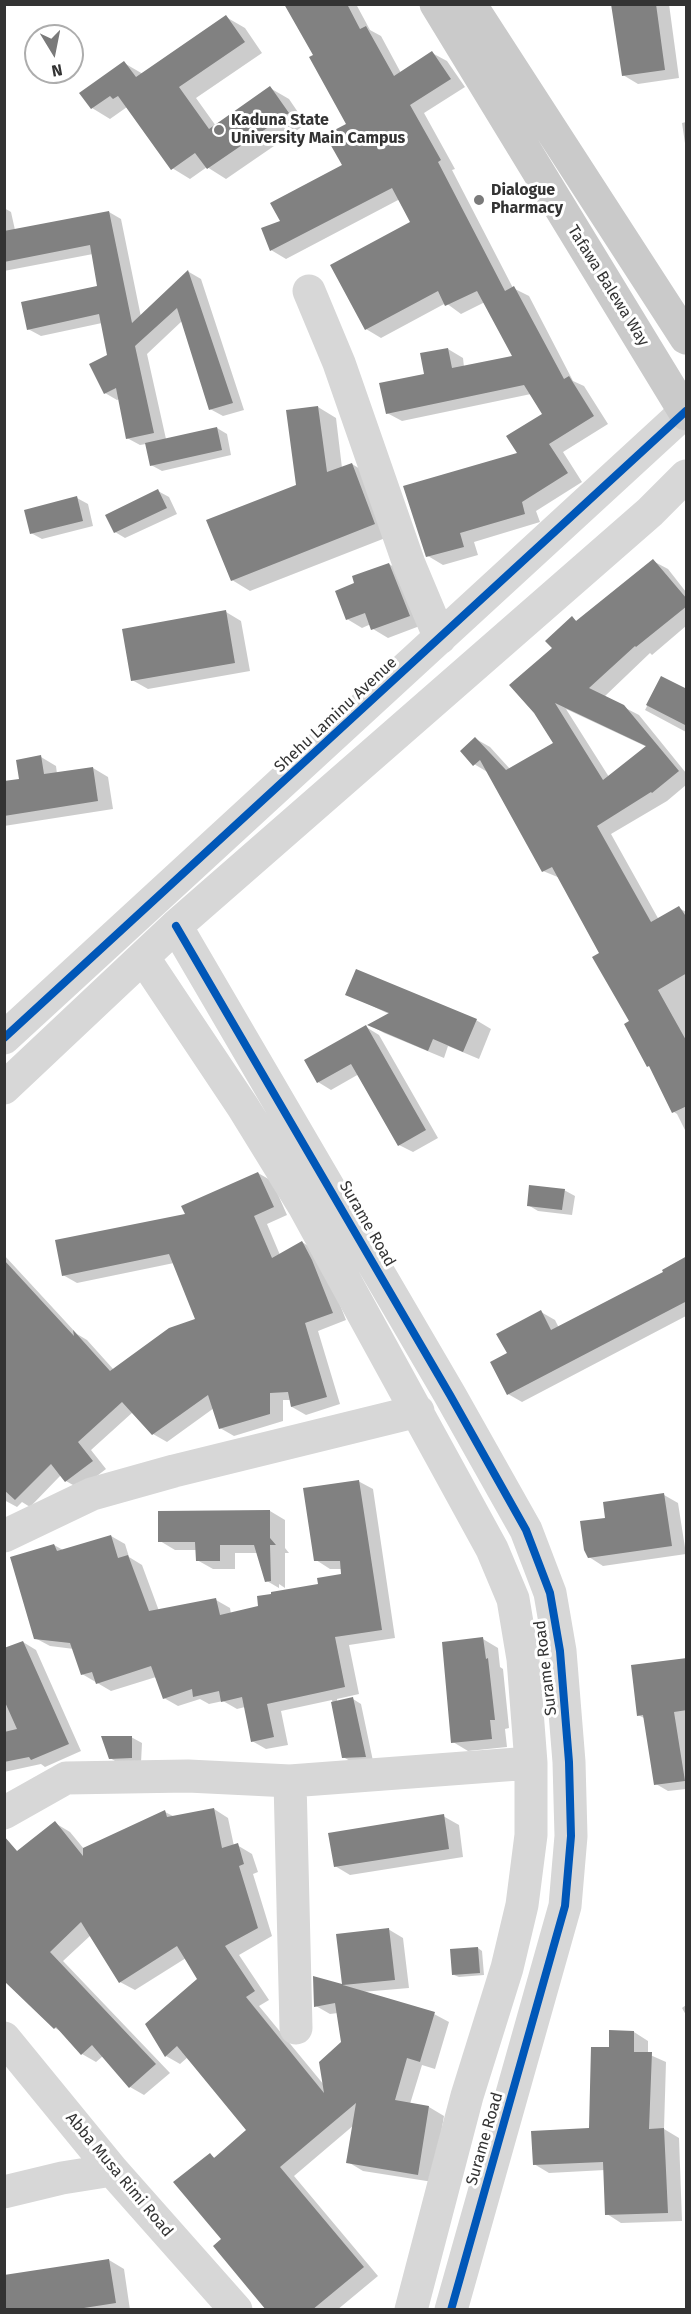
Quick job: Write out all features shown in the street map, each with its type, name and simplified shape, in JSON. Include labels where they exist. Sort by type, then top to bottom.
[{"type":"main road","name":"Tafawa Balewa Way","points":[[436,4],[686,412]]},
{"type":"main road","points":[[470,4],[687,338]]},
{"type":"street","points":[[309,291],[339,363],[409,564],[440,638]]},
{"type":"street","name":"Shehu Laminu Avenue","points":[[9,1025],[440,638],[686,412]]},
{"type":"street","points":[[4,1088],[176,926],[632,527],[687,476]]},
{"type":"street","name":"Surame Road","points":[[176,926],[450,1395],[526,1530],[550,1593],[560,1651],[569,1762],[571,1836],[565,1906],[546,1980],[451,2310]]},
{"type":"street","name":"Surame Road","points":[[142,957],[243,1107],[304,1206],[492,1548],[513,1599],[524,1659],[531,1763],[531,1835],[522,1905],[507,1968],[467,2096],[411,2310]]},
{"type":"street","points":[[4,1536],[92,1494],[174,1471],[418,1411]]},
{"type":"street","points":[[4,1813],[66,1778],[188,1776],[290,1781],[531,1763]]},
{"type":"street","points":[[290,1781],[296,2028]]},
{"type":"street","name":"Abba Musa Rimi Road","points":[[4,2038],[112,2170],[236,2310]]},
{"type":"street","points":[[467,2096],[507,2109]]},
{"type":"street","points":[[4,2192],[62,2178],[112,2170]]},
{"type":"building","points":[[284,4],[347,4],[360,29],[366,26],[394,76],[432,51],[451,79],[410,105],[441,160],[438,162],[505,291],[514,286],[564,379],[569,376],[594,416],[549,444],[568,473],[522,502],[525,514],[460,533],[464,547],[426,557],[403,486],[517,453],[506,436],[542,414],[524,385],[386,414],[379,383],[424,374],[420,353],[448,348],[452,368],[512,356],[477,291],[445,306],[438,291],[365,330],[330,265],[410,222],[392,188],[270,251],[261,228],[280,221],[270,203],[342,165],[325,135],[346,124],[309,57],[313,55]]},
{"type":"building","points":[[611,4],[656,4],[665,70],[622,76]]},
{"type":"building","points":[[226,15],[245,42],[179,87],[209,129],[270,86],[289,113],[207,169],[195,153],[171,170],[118,96],[113,99],[110,96],[91,109],[79,93],[124,61],[136,77]]},
{"type":"building","points":[[109,211],[132,323],[188,270],[233,403],[209,410],[177,308],[135,346],[154,433],[126,439],[116,388],[104,394],[89,364],[107,355],[99,314],[27,330],[21,302],[97,286],[90,245],[4,262],[4,231]]},
{"type":"building","points":[[318,406],[327,472],[352,463],[375,524],[231,581],[206,520],[296,485],[286,410]]},
{"type":"building","points":[[217,427],[222,450],[150,466],[145,443]]},
{"type":"building","points":[[158,489],[167,508],[114,533],[105,515]]},
{"type":"building","points":[[77,496],[83,521],[30,534],[24,510]]},
{"type":"building","points":[[653,559],[687,599],[687,606],[635,646],[589,688],[624,705],[679,771],[652,793],[597,826],[651,922],[679,906],[687,918],[687,973],[658,990],[687,1042],[687,1106],[672,1113],[649,1066],[647,1067],[624,1024],[629,1021],[592,957],[599,953],[552,867],[542,872],[480,760],[473,766],[460,751],[475,737],[506,770],[553,743],[534,713],[509,685],[552,648],[545,641],[572,616],[576,621]],"holes":[[[555,703],[646,746],[603,780]]]},
{"type":"building","points":[[389,563],[410,616],[371,630],[365,613],[346,620],[335,591],[354,583],[352,576]]},
{"type":"building","points":[[226,610],[235,663],[131,681],[122,629]]},
{"type":"building","points":[[661,676],[687,689],[687,726],[646,705]]},
{"type":"building","points":[[41,755],[44,774],[93,767],[98,801],[4,816],[4,781],[19,779],[16,760]]},
{"type":"building","points":[[356,969],[477,1019],[463,1052],[433,1039],[428,1051],[367,1025],[389,1013],[345,995]]},
{"type":"building","points":[[366,1025],[426,1130],[398,1146],[351,1064],[317,1083],[304,1060]]},
{"type":"building","points":[[258,1172],[274,1207],[254,1216],[272,1258],[302,1241],[333,1313],[305,1323],[327,1397],[291,1407],[288,1392],[270,1393],[270,1414],[219,1429],[208,1395],[152,1435],[122,1402],[78,1442],[93,1461],[65,1482],[51,1464],[15,1500],[4,1490],[4,1260],[74,1336],[73,1330],[110,1371],[169,1328],[195,1319],[169,1254],[62,1276],[55,1240],[185,1214],[181,1206]]},
{"type":"building","points":[[529,1185],[565,1189],[562,1210],[527,1206]]},
{"type":"building","points":[[687,1256],[687,1301],[507,1395],[490,1362],[507,1353],[496,1334],[541,1310],[551,1330],[663,1272],[662,1270]]},
{"type":"building","points":[[359,1480],[382,1630],[335,1637],[345,1687],[267,1704],[274,1737],[251,1742],[242,1697],[221,1702],[219,1691],[193,1697],[192,1689],[163,1699],[151,1666],[96,1684],[92,1672],[81,1675],[70,1643],[34,1639],[10,1557],[54,1544],[57,1551],[111,1535],[118,1558],[128,1555],[149,1611],[216,1598],[220,1615],[258,1606],[257,1596],[318,1584],[317,1578],[341,1574],[340,1561],[314,1561],[303,1488]]},
{"type":"building","points":[[664,1493],[672,1546],[588,1558],[584,1550],[580,1521],[605,1518],[603,1502]]},
{"type":"building","points":[[270,1510],[270,1538],[276,1545],[270,1545],[271,1581],[265,1582],[254,1545],[220,1545],[220,1561],[196,1561],[195,1542],[158,1542],[158,1511]]},
{"type":"building","points":[[483,1637],[486,1659],[488,1658],[495,1720],[490,1720],[492,1739],[451,1743],[442,1642]]},
{"type":"building","points":[[23,1641],[69,1744],[31,1760],[29,1757],[4,1762],[4,1732],[17,1729],[4,1700],[4,1648]]},
{"type":"building","points":[[687,1658],[687,1710],[674,1712],[685,1781],[654,1785],[643,1715],[637,1716],[631,1665]]},
{"type":"building","points":[[353,1697],[366,1757],[342,1758],[331,1702]]},
{"type":"building","points":[[101,1736],[132,1736],[132,1758],[109,1759]]},
{"type":"building","points":[[214,1808],[222,1848],[238,1843],[244,1864],[239,1866],[258,1928],[225,1946],[255,1991],[246,1997],[324,2093],[319,2062],[341,2042],[335,2003],[314,2007],[313,1976],[342,1984],[336,1934],[389,1928],[395,1980],[343,1985],[435,2012],[420,2062],[407,2058],[395,2100],[429,2106],[418,2175],[346,2163],[356,2103],[280,2167],[364,2267],[312,2310],[266,2310],[213,2246],[221,2239],[173,2182],[210,2153],[214,2158],[246,2130],[177,2046],[165,2057],[145,2024],[197,1979],[177,1946],[119,1983],[81,1922],[50,1952],[156,2064],[129,2088],[92,2045],[81,2055],[56,2027],[54,2029],[4,1981],[4,1836],[17,1851],[55,1821],[83,1856],[83,1848],[165,1810],[167,1817]]},
{"type":"building","points":[[444,1814],[449,1849],[334,1867],[328,1833]]},
{"type":"building","points":[[478,1947],[480,1973],[452,1975],[450,1949]]},
{"type":"building","points":[[609,2030],[634,2031],[634,2052],[652,2052],[649,2129],[664,2128],[668,2213],[605,2215],[603,2162],[533,2165],[531,2131],[589,2128],[591,2047],[609,2047]]},
{"type":"building","points":[[109,2259],[116,2303],[71,2310],[4,2310],[4,2275]]},
{"type":"cycle path","points":[[4,1038],[686,411]]},
{"type":"cycle path","points":[[176,926],[450,1395],[526,1530],[550,1593],[560,1651],[569,1762],[571,1836],[565,1906],[451,2310]]},
{"type":"place","name":"Kaduna State University Main Campus","points":[[219,130]]},
{"type":"place","name":"Dialogue Pharmacy","points":[[479,200]]}]
